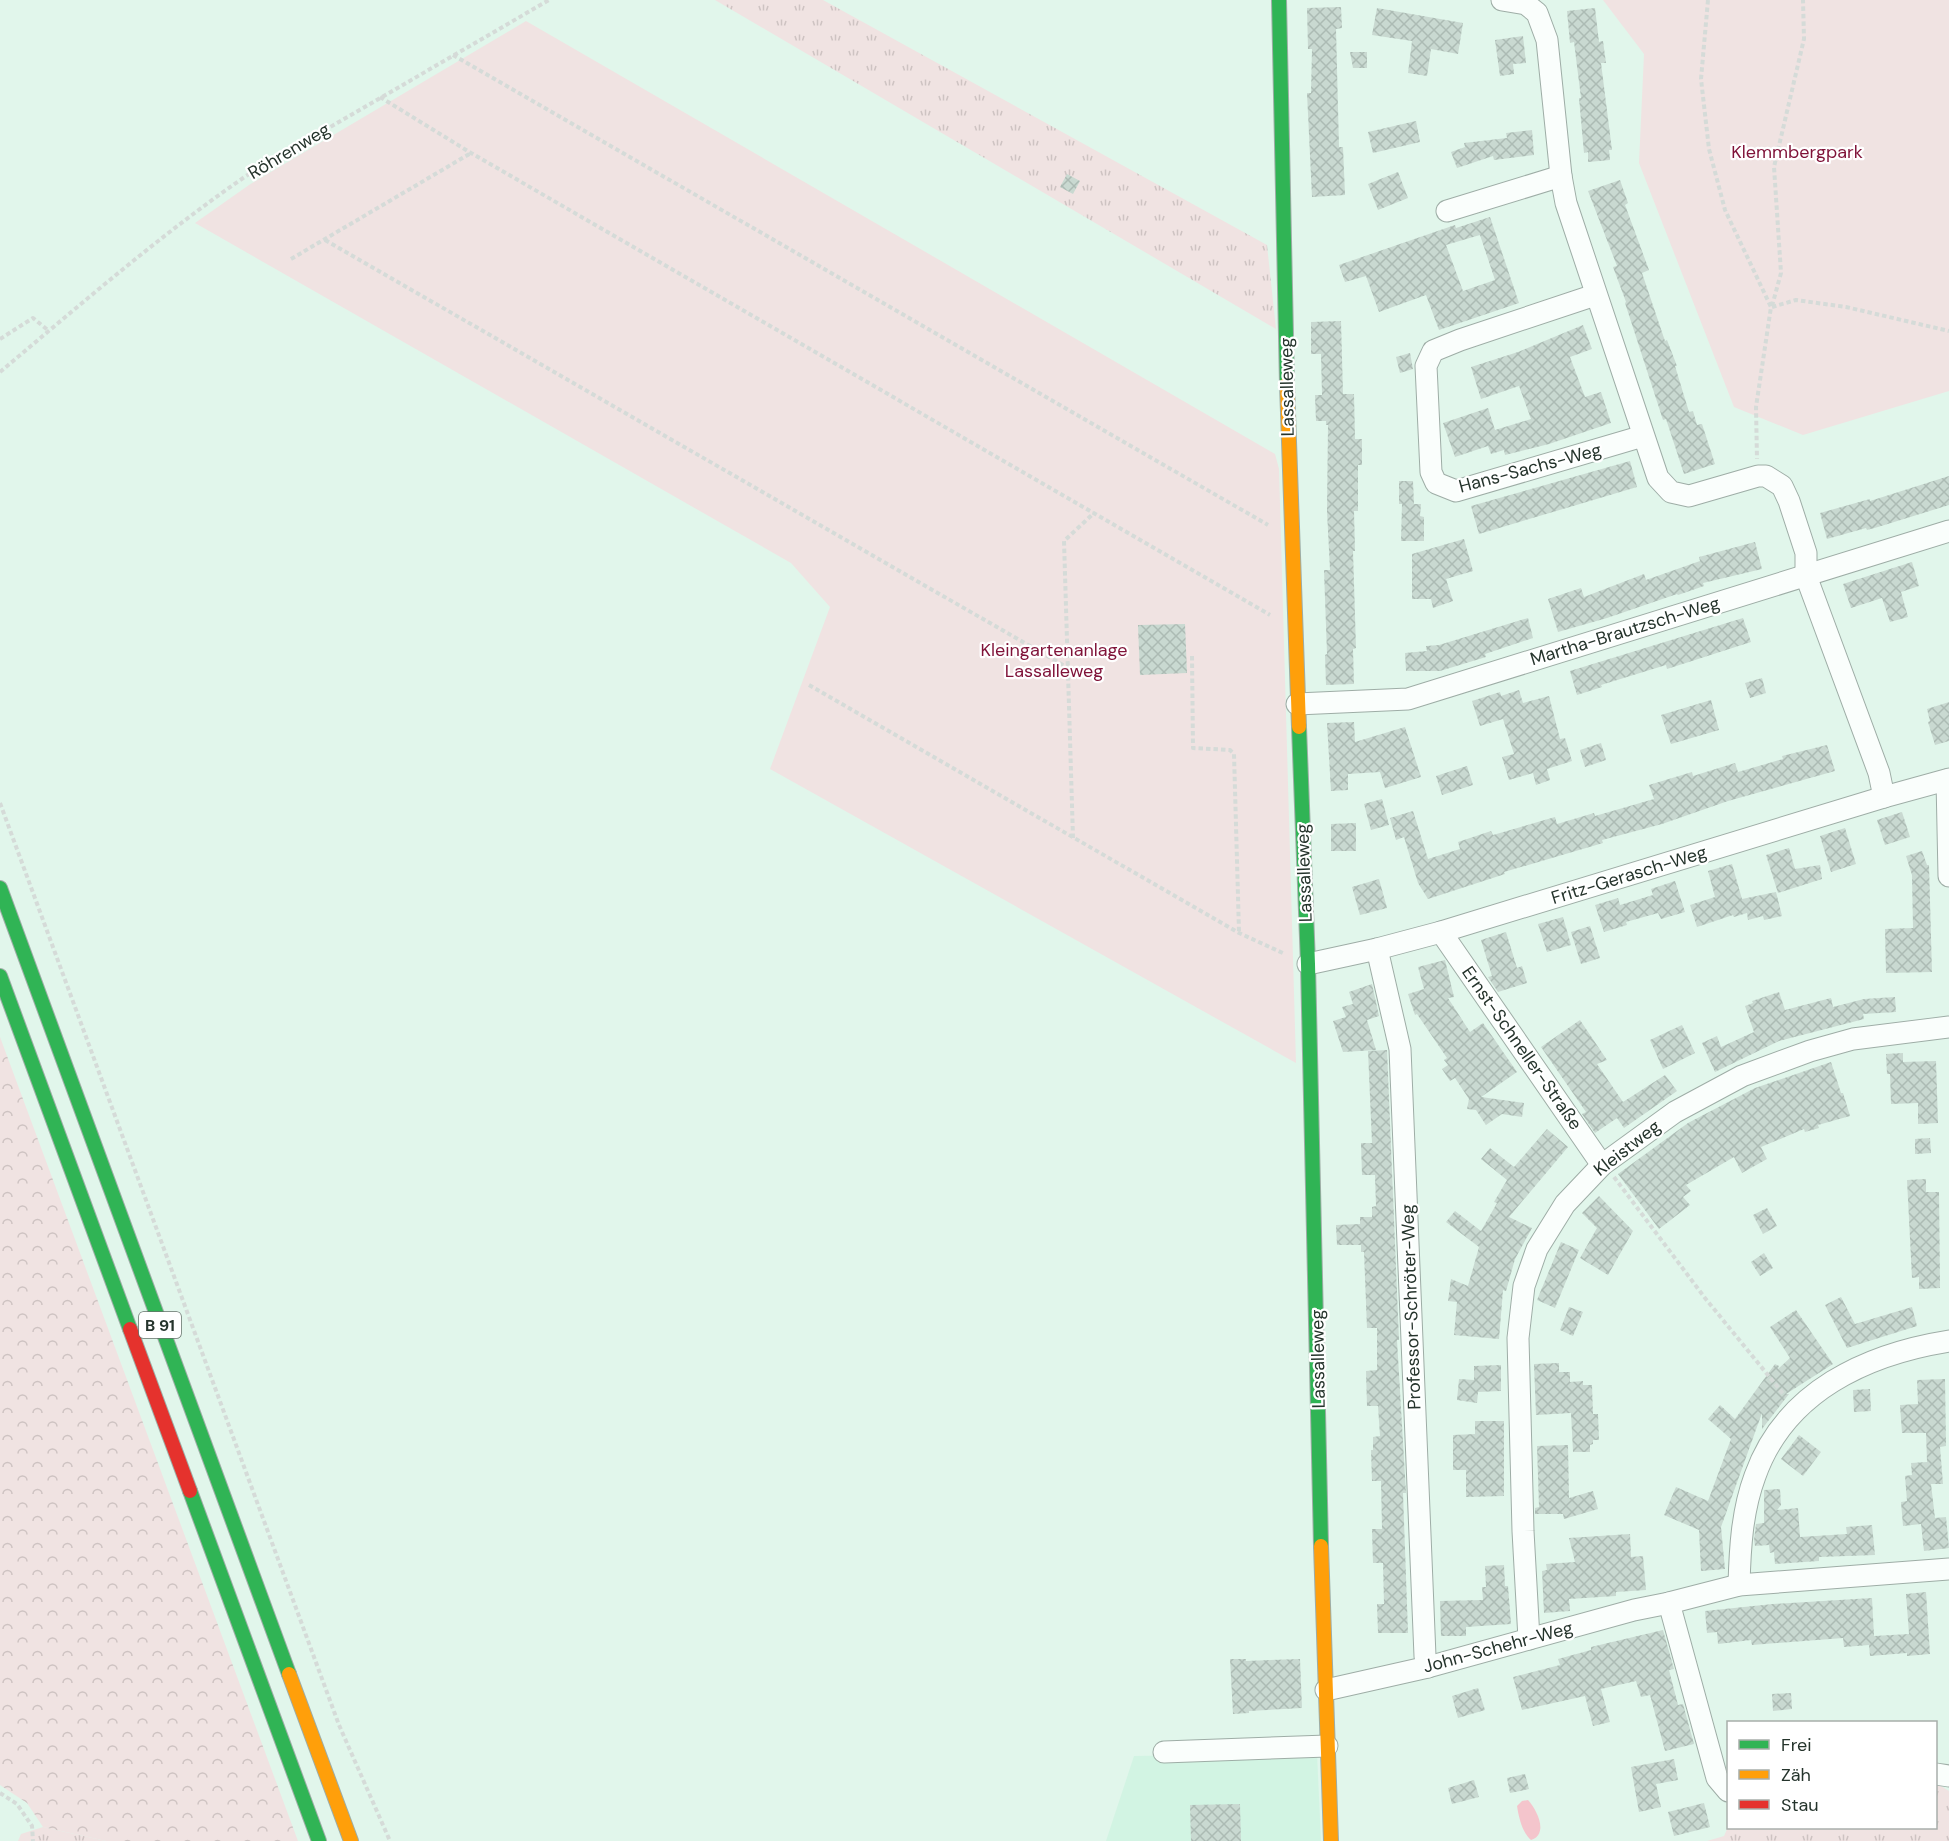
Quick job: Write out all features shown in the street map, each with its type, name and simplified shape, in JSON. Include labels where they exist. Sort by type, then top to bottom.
[{"type":"main road","name":"Lassalleweg","points":[[1279,0],[1294,628],[1308,964],[1331,1841]]},
{"type":"main road","name":"B 91","points":[[0,888],[351,1841]]},
{"type":"main road","name":"B 91","points":[[0,976],[319,1841]]},
{"type":"street","points":[[1502,0],[1526,4],[1537,13],[1543,27],[1547,40],[1561,176],[1566,203],[1658,478],[1671,492],[1689,496],[1758,476],[1766,476],[1782,486],[1806,553],[1806,576],[1879,773],[1884,797]]},
{"type":"street","points":[[1447,211],[1561,176]]},
{"type":"street","name":"Hans-Sachs-Weg","points":[[1595,295],[1432,351],[1426,366],[1431,472],[1436,483],[1456,491],[1643,436]]},
{"type":"street","name":"Martha-Brautzsch-Weg","points":[[1297,704],[1408,699],[1949,531]]},
{"type":"street","points":[[1948,779],[1949,876]]},
{"type":"street","name":"Fritz-Gerasch-Weg","points":[[1308,964],[1441,932],[1948,779]]},
{"type":"street","name":"Ernst-Schneller-Straße","points":[[1441,932],[1603,1164]]},
{"type":"street","name":"Professor-Schröter-Weg","points":[[1377,949],[1400,1049],[1425,1644],[1428,1667]]},
{"type":"street","name":"Kleistweg","points":[[1529,1639],[1523,1531],[1518,1338],[1524,1286],[1537,1249],[1566,1204],[1603,1164],[1675,1112],[1742,1076],[1810,1051],[1853,1039],[1949,1027]]},
{"type":"street","points":[[1738,1585],[1743,1521],[1755,1474],[1767,1450],[1797,1410],[1820,1389],[1852,1369],[1889,1354],[1949,1341]]},
{"type":"street","name":"John-Schehr-Weg","points":[[1326,1690],[1428,1667],[1634,1610],[1738,1585],[1949,1569]]},
{"type":"street","points":[[1670,1603],[1717,1778],[1727,1790]]},
{"type":"street","points":[[1164,1752],[1327,1746]]},
{"type":"path","name":"Röhrenweg","points":[[0,372],[208,202],[246,176],[549,0]]},
{"type":"path","points":[[1708,0],[1701,79],[1709,149],[1725,210],[1772,307]]},
{"type":"path","points":[[1758,476],[1756,407],[1772,307],[1782,273],[1774,167],[1804,39],[1803,0]]},
{"type":"path","points":[[453,55],[1292,538]]},
{"type":"path","points":[[380,97],[471,153],[1294,628]]},
{"type":"path","points":[[291,259],[471,153]]},
{"type":"path","points":[[325,240],[1068,668]]},
{"type":"path","points":[[1772,307],[1796,300],[1846,307],[1949,331]]},
{"type":"path","points":[[0,339],[33,318],[49,331]]},
{"type":"path","points":[[1073,838],[1064,541],[1094,513]]},
{"type":"path","points":[[1192,656],[1193,748],[1230,750],[1234,754],[1239,933]]},
{"type":"path","points":[[809,685],[1239,933],[1308,964]]},
{"type":"path","points":[[0,803],[339,1725],[390,1841]]},
{"type":"path","points":[[1603,1164],[1705,1298],[1797,1410]]},
{"type":"path","points":[[0,1793],[16,1804],[32,1826],[33,1841]]},
{"type":"shaded area","points":[[1317,1753],[1321,1841],[1106,1841],[1134,1756]]},
{"type":"shaded area","points":[[1528,1800],[1540,1822],[1539,1833],[1531,1840],[1523,1829],[1517,1806],[1522,1801]]},
{"type":"green space","points":[[715,0],[823,0],[1267,245],[1276,329]]},
{"type":"green space","name":"Klemmbergpark","points":[[1603,0],[1949,0],[1949,391],[1803,435],[1734,407],[1639,163],[1644,54]]},
{"type":"green space","name":"Kleingartenanlage Lassalleweg","points":[[526,21],[1275,454],[1279,469],[1296,1063],[770,769],[830,607],[791,563],[195,223],[249,185]]},
{"type":"green space","points":[[0,1037],[298,1841],[106,1841],[43,1827],[27,1803],[0,1785]]},
{"type":"green space","points":[[1937,1784],[1949,1791],[1949,1841],[1707,1841],[1724,1836],[1727,1829],[1937,1829]]},
{"type":"green space","points":[[43,1827],[106,1841],[18,1841],[21,1834]]},
{"type":"building","points":[[1341,7],[1342,28],[1336,29],[1339,147],[1343,147],[1345,195],[1312,197],[1307,93],[1311,93],[1312,49],[1308,49],[1307,8]]},
{"type":"building","points":[[1377,8],[1463,23],[1458,54],[1431,49],[1427,76],[1408,73],[1412,41],[1372,35]]},
{"type":"building","points":[[1595,8],[1599,42],[1603,41],[1606,63],[1601,63],[1612,150],[1609,150],[1610,160],[1588,162],[1588,152],[1584,153],[1579,98],[1581,98],[1574,42],[1570,43],[1567,11]]},
{"type":"building","points":[[1523,36],[1526,63],[1513,64],[1514,74],[1500,76],[1495,40]]},
{"type":"building","points":[[1350,52],[1367,52],[1367,68],[1353,68]]},
{"type":"building","points":[[1416,121],[1420,142],[1373,153],[1368,132]]},
{"type":"building","points":[[1532,130],[1534,155],[1494,160],[1493,156],[1457,168],[1451,152],[1465,147],[1464,143],[1507,138],[1506,133]]},
{"type":"building","points":[[1398,172],[1408,198],[1378,210],[1368,184]]},
{"type":"building","points":[[1067,174],[1080,181],[1073,194],[1060,187]]},
{"type":"building","points":[[1620,180],[1628,203],[1625,205],[1649,270],[1642,273],[1665,341],[1667,340],[1677,366],[1675,366],[1689,412],[1693,411],[1697,425],[1702,424],[1715,464],[1684,474],[1666,419],[1663,420],[1613,267],[1617,266],[1588,191]]},
{"type":"building","points":[[1490,217],[1519,303],[1439,330],[1426,295],[1379,312],[1366,276],[1345,282],[1339,265],[1455,225],[1456,228]],"holes":[[[1480,235],[1495,280],[1463,291],[1446,245]]]},
{"type":"building","points":[[1341,321],[1343,394],[1354,394],[1355,439],[1362,439],[1362,465],[1358,465],[1358,511],[1354,511],[1356,648],[1353,649],[1354,684],[1326,685],[1324,570],[1330,570],[1327,511],[1328,425],[1326,421],[1316,421],[1315,395],[1322,395],[1321,354],[1311,354],[1311,322]]},
{"type":"building","points":[[1583,325],[1592,349],[1570,357],[1585,397],[1601,392],[1611,423],[1549,444],[1505,455],[1504,450],[1491,454],[1488,446],[1455,457],[1443,423],[1488,408],[1495,430],[1531,419],[1519,386],[1481,399],[1471,367],[1518,352]]},
{"type":"building","points":[[1410,353],[1413,369],[1400,373],[1396,357]]},
{"type":"building","points":[[1630,461],[1637,487],[1479,534],[1471,506]]},
{"type":"building","points":[[1949,476],[1949,505],[1878,527],[1827,539],[1820,513],[1870,499],[1870,501]]},
{"type":"building","points":[[1399,481],[1413,481],[1414,504],[1421,504],[1420,516],[1424,517],[1424,541],[1401,541],[1402,504],[1399,504]]},
{"type":"building","points":[[1464,539],[1473,571],[1446,579],[1453,601],[1433,608],[1431,599],[1412,599],[1412,554]]},
{"type":"building","points":[[1755,542],[1762,569],[1703,583],[1704,586],[1678,595],[1558,632],[1548,599],[1581,588],[1584,597],[1644,574],[1646,580],[1700,561],[1699,557]]},
{"type":"building","points":[[1912,562],[1919,586],[1901,592],[1908,617],[1890,622],[1882,598],[1851,608],[1843,584]]},
{"type":"building","points":[[1528,618],[1533,638],[1485,654],[1486,657],[1440,671],[1406,671],[1405,653],[1427,651],[1426,646],[1439,645]]},
{"type":"building","points":[[1743,618],[1751,642],[1667,669],[1666,665],[1601,685],[1602,687],[1577,695],[1570,671]]},
{"type":"building","points":[[1185,624],[1187,673],[1140,675],[1138,625]]},
{"type":"building","points":[[1762,678],[1766,693],[1750,698],[1745,683]]},
{"type":"building","points":[[1519,690],[1523,703],[1549,696],[1560,739],[1565,738],[1572,761],[1547,769],[1550,780],[1536,785],[1533,773],[1509,780],[1502,757],[1514,754],[1503,719],[1480,726],[1472,701],[1500,692],[1501,696]]},
{"type":"building","points":[[1711,700],[1719,730],[1671,744],[1661,715]]},
{"type":"building","points":[[1949,702],[1949,741],[1935,745],[1928,722],[1930,721],[1927,709]]},
{"type":"building","points":[[1354,722],[1355,742],[1405,727],[1421,777],[1385,788],[1380,772],[1348,774],[1348,790],[1331,791],[1327,723]]},
{"type":"building","points":[[1601,743],[1606,760],[1585,767],[1580,750]]},
{"type":"building","points":[[1827,745],[1835,771],[1602,840],[1603,843],[1504,872],[1505,874],[1428,899],[1418,883],[1404,837],[1396,840],[1390,818],[1413,811],[1428,859],[1460,849],[1458,842],[1491,831],[1493,835],[1555,817],[1557,824],[1654,799],[1649,785],[1692,772],[1693,776],[1735,763],[1738,772],[1783,759],[1782,756]]},
{"type":"building","points":[[1467,766],[1473,785],[1442,795],[1436,776]]},
{"type":"building","points":[[1382,799],[1389,825],[1371,830],[1364,804]]},
{"type":"building","points":[[1902,812],[1910,837],[1885,845],[1877,820]]},
{"type":"building","points":[[1356,823],[1356,851],[1331,851],[1331,824]]},
{"type":"building","points":[[1845,828],[1856,864],[1831,872],[1820,836]]},
{"type":"building","points":[[1789,848],[1795,869],[1820,865],[1822,879],[1778,893],[1766,855]]},
{"type":"building","points":[[1922,851],[1929,865],[1932,972],[1886,973],[1885,929],[1913,928],[1912,875],[1906,856]]},
{"type":"building","points":[[1732,864],[1742,899],[1776,892],[1782,916],[1764,920],[1763,916],[1748,920],[1747,913],[1734,917],[1733,915],[1697,927],[1690,905],[1715,897],[1708,871]]},
{"type":"building","points":[[1379,879],[1387,908],[1360,915],[1352,887]]},
{"type":"building","points":[[1675,881],[1685,912],[1661,919],[1658,913],[1626,922],[1627,925],[1604,932],[1595,905],[1618,898],[1620,905],[1653,895],[1651,889]]},
{"type":"building","points":[[1563,917],[1571,945],[1547,952],[1538,924]]},
{"type":"building","points":[[1590,926],[1600,958],[1581,964],[1571,932]]},
{"type":"building","points":[[1506,932],[1517,968],[1522,966],[1527,983],[1498,992],[1488,977],[1492,976],[1481,940]]},
{"type":"building","points":[[1445,960],[1454,997],[1448,998],[1470,1032],[1483,1023],[1517,1072],[1481,1097],[1524,1103],[1522,1117],[1502,1114],[1486,1125],[1476,1110],[1467,1109],[1469,1099],[1455,1078],[1450,1081],[1442,1069],[1448,1065],[1444,1060],[1447,1058],[1417,1014],[1415,1015],[1408,994],[1424,989],[1418,967]]},
{"type":"building","points":[[1372,984],[1379,1016],[1367,1020],[1376,1050],[1343,1052],[1333,1021],[1346,1017],[1342,1007],[1353,1004],[1349,992]]},
{"type":"building","points":[[1779,992],[1785,1010],[1831,998],[1833,1007],[1864,999],[1895,997],[1896,1012],[1863,1014],[1864,1019],[1779,1041],[1715,1072],[1702,1043],[1717,1036],[1721,1047],[1754,1032],[1745,1006],[1753,1003],[1752,1001]]},
{"type":"building","points":[[1580,1020],[1607,1060],[1597,1064],[1623,1102],[1665,1075],[1677,1091],[1624,1128],[1617,1118],[1595,1133],[1582,1114],[1586,1112],[1541,1047]]},
{"type":"building","points":[[1682,1025],[1695,1053],[1663,1069],[1650,1040]]},
{"type":"building","points":[[1387,1050],[1399,1340],[1397,1340],[1406,1493],[1403,1493],[1408,1633],[1378,1633],[1377,1604],[1384,1604],[1383,1563],[1373,1563],[1372,1529],[1382,1529],[1381,1481],[1372,1481],[1371,1450],[1373,1450],[1373,1437],[1380,1436],[1378,1406],[1367,1406],[1366,1371],[1377,1370],[1377,1328],[1367,1328],[1364,1252],[1361,1252],[1361,1245],[1337,1245],[1336,1225],[1360,1224],[1360,1217],[1372,1217],[1372,1207],[1376,1206],[1375,1175],[1362,1175],[1361,1143],[1372,1143],[1368,1051]]},
{"type":"building","points":[[1903,1053],[1903,1062],[1936,1061],[1938,1123],[1918,1124],[1918,1103],[1891,1104],[1890,1074],[1887,1074],[1886,1054]]},
{"type":"building","points":[[1831,1062],[1850,1116],[1818,1125],[1819,1128],[1805,1132],[1804,1129],[1761,1147],[1767,1159],[1742,1173],[1734,1157],[1686,1185],[1691,1191],[1683,1197],[1690,1205],[1659,1229],[1618,1174],[1688,1123],[1755,1088]]},
{"type":"building","points":[[1547,1129],[1568,1147],[1509,1217],[1532,1228],[1515,1259],[1506,1291],[1503,1290],[1499,1339],[1454,1335],[1457,1302],[1448,1301],[1451,1279],[1468,1286],[1479,1247],[1446,1222],[1455,1211],[1481,1231],[1507,1180],[1481,1159],[1490,1148],[1514,1167]]},
{"type":"building","points":[[1930,1138],[1931,1153],[1915,1154],[1915,1139]]},
{"type":"building","points":[[1926,1179],[1926,1192],[1939,1192],[1940,1288],[1919,1289],[1919,1277],[1912,1278],[1907,1180]]},
{"type":"building","points":[[1599,1196],[1633,1231],[1608,1275],[1580,1258],[1597,1228],[1582,1213]]},
{"type":"building","points":[[1767,1208],[1777,1226],[1763,1234],[1753,1215]]},
{"type":"building","points":[[1561,1242],[1579,1250],[1555,1308],[1537,1300]]},
{"type":"building","points":[[1764,1253],[1773,1268],[1760,1276],[1751,1262]]},
{"type":"building","points":[[1841,1297],[1855,1324],[1912,1307],[1917,1326],[1847,1348],[1825,1305]]},
{"type":"building","points":[[1569,1307],[1583,1312],[1573,1336],[1560,1330]]},
{"type":"building","points":[[1796,1310],[1833,1364],[1786,1394],[1789,1394],[1762,1429],[1762,1413],[1721,1527],[1725,1569],[1701,1571],[1699,1530],[1664,1515],[1676,1487],[1708,1501],[1731,1439],[1708,1419],[1720,1405],[1735,1419],[1775,1364],[1779,1366],[1778,1369],[1790,1358],[1770,1327]]},
{"type":"building","points":[[1559,1363],[1559,1372],[1570,1372],[1570,1382],[1583,1381],[1583,1385],[1592,1385],[1593,1414],[1598,1414],[1599,1440],[1593,1440],[1590,1452],[1573,1452],[1571,1413],[1536,1415],[1534,1364]]},
{"type":"building","points":[[1501,1365],[1501,1391],[1478,1392],[1477,1403],[1457,1400],[1459,1379],[1474,1380],[1474,1366]]},
{"type":"building","points":[[1945,1379],[1946,1446],[1940,1447],[1943,1484],[1931,1484],[1935,1518],[1946,1517],[1949,1548],[1924,1551],[1921,1524],[1903,1526],[1901,1502],[1907,1501],[1905,1476],[1912,1475],[1911,1463],[1927,1462],[1926,1433],[1902,1433],[1900,1405],[1918,1404],[1917,1380]]},
{"type":"building","points":[[1870,1389],[1871,1411],[1854,1412],[1853,1390]]},
{"type":"building","points":[[1475,1421],[1504,1421],[1504,1496],[1466,1497],[1466,1470],[1453,1470],[1453,1435],[1475,1434]]},
{"type":"building","points":[[1799,1435],[1821,1452],[1803,1476],[1781,1459]]},
{"type":"building","points":[[1568,1445],[1569,1498],[1593,1491],[1598,1509],[1564,1519],[1563,1514],[1535,1514],[1535,1508],[1539,1507],[1537,1446]]},
{"type":"building","points":[[1780,1489],[1781,1505],[1777,1510],[1798,1508],[1800,1537],[1847,1534],[1846,1527],[1872,1525],[1875,1555],[1819,1557],[1819,1561],[1775,1564],[1774,1552],[1770,1553],[1769,1545],[1755,1546],[1754,1540],[1756,1524],[1764,1523],[1764,1490]]},
{"type":"building","points":[[1630,1534],[1631,1557],[1643,1556],[1646,1590],[1616,1592],[1616,1596],[1569,1599],[1570,1611],[1544,1613],[1542,1571],[1547,1570],[1546,1564],[1575,1562],[1569,1538]]},
{"type":"building","points":[[1504,1565],[1511,1624],[1466,1627],[1466,1636],[1441,1636],[1440,1601],[1483,1600],[1482,1587],[1486,1587],[1485,1566]]},
{"type":"building","points":[[1926,1592],[1930,1654],[1870,1656],[1869,1645],[1844,1647],[1843,1638],[1752,1645],[1751,1640],[1718,1644],[1717,1632],[1707,1633],[1705,1611],[1872,1598],[1874,1636],[1909,1634],[1906,1594]]},
{"type":"building","points":[[1663,1630],[1674,1669],[1669,1670],[1678,1705],[1683,1704],[1694,1744],[1665,1751],[1650,1695],[1641,1697],[1636,1681],[1601,1689],[1610,1722],[1593,1726],[1585,1696],[1522,1710],[1513,1677],[1560,1665],[1558,1659],[1591,1650],[1591,1647]]},
{"type":"building","points":[[1230,1659],[1246,1659],[1246,1661],[1300,1659],[1302,1708],[1233,1714]]},
{"type":"building","points":[[1478,1688],[1485,1710],[1458,1718],[1452,1696]]},
{"type":"building","points":[[1791,1693],[1792,1709],[1773,1711],[1772,1694]]},
{"type":"building","points":[[1674,1759],[1678,1780],[1656,1784],[1661,1807],[1639,1812],[1631,1767]]},
{"type":"building","points":[[1525,1774],[1529,1789],[1510,1793],[1507,1778]]},
{"type":"building","points":[[1474,1780],[1479,1797],[1452,1804],[1448,1788]]},
{"type":"building","points":[[1704,1803],[1710,1827],[1674,1836],[1668,1812]]},
{"type":"building","points":[[1240,1804],[1241,1841],[1191,1841],[1190,1805]]},
{"type":"traffic: fast","points":[[1279,0],[1287,384]]},
{"type":"traffic: fast","points":[[1299,727],[1308,964],[1321,1546]]},
{"type":"traffic: fast","points":[[0,888],[289,1674]]},
{"type":"traffic: fast","points":[[0,976],[130,1329]]},
{"type":"traffic: fast","points":[[190,1491],[319,1841]]},
{"type":"traffic: slow","points":[[1287,384],[1299,727]]},
{"type":"traffic: slow","points":[[1321,1546],[1331,1841]]},
{"type":"traffic: slow","points":[[289,1674],[351,1841]]},
{"type":"traffic: jam","points":[[130,1329],[190,1491]]}]
